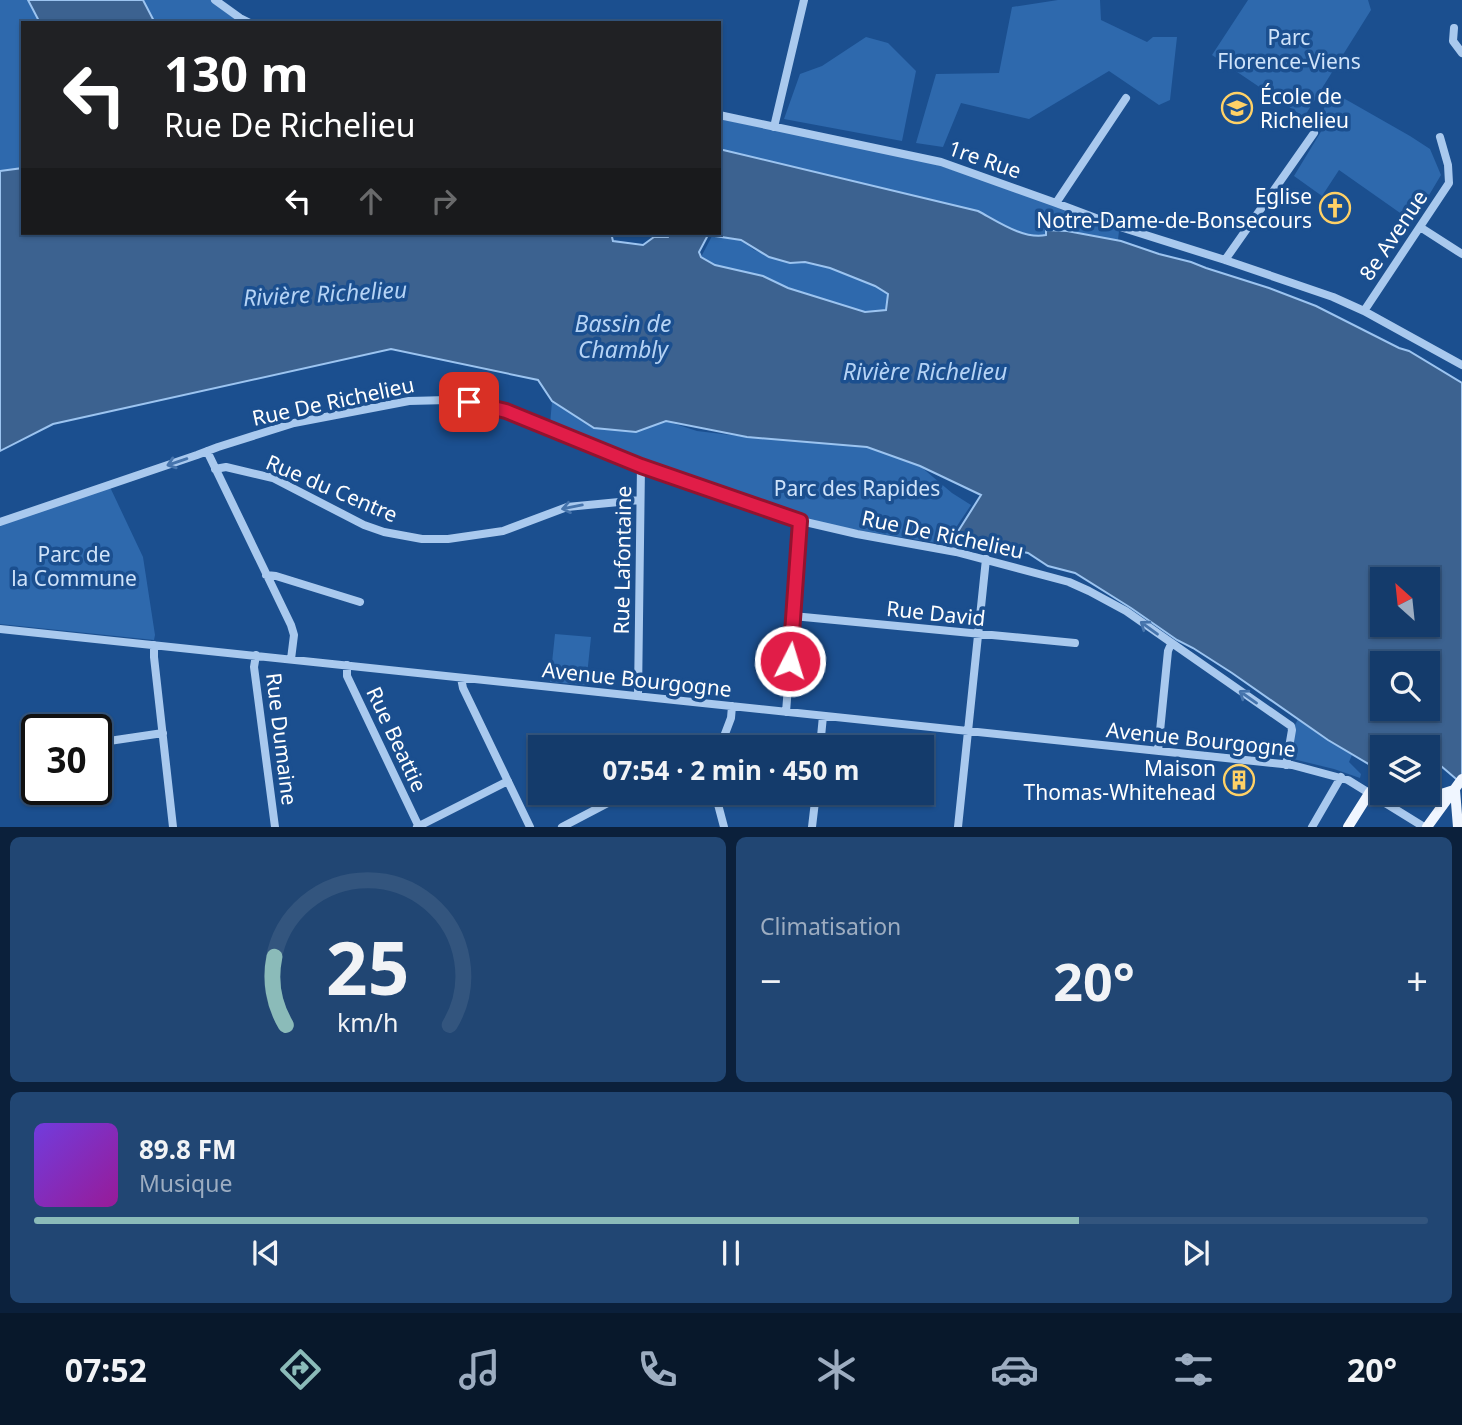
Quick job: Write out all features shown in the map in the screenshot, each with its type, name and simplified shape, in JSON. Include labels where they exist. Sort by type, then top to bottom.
[{"type":"main road","points":[[1425,827],[1462,779]]},
{"type":"main road","points":[[1440,794],[1454,790]]},
{"type":"main road","points":[[1454,790],[1458,827]]},
{"type":"main road","points":[[1348,827],[1370,792]]},
{"type":"street","points":[[215,0],[246,21]]},
{"type":"street","points":[[774,127],[804,0]]},
{"type":"street","points":[[1454,28],[1453,41],[1462,53]]},
{"type":"street","points":[[1056,202],[1126,98]]},
{"type":"street","name":"1re Rue","points":[[721,115],[941,162],[1117,226],[1333,297],[1462,365]]},
{"type":"street","points":[[1226,260],[1314,133]]},
{"type":"street","name":"8e Avenue","points":[[1364,311],[1449,183],[1448,165],[1440,137]]},
{"type":"street","points":[[1420,227],[1462,254]]},
{"type":"street","name":"Rue De Richelieu","points":[[0,522],[294,423],[409,401],[437,399],[469,402],[496,408],[641,466],[800,521],[986,559],[1081,587],[1126,611],[1290,726],[1292,730],[1286,765]]},
{"type":"street","points":[[206,452],[292,630],[291,659]]},
{"type":"street","name":"Rue Lafontaine","points":[[639,696],[641,466]]},
{"type":"street","name":"Rue du Centre","points":[[215,469],[223,467],[273,478],[364,525],[384,532],[422,539],[454,538],[503,531],[567,507],[640,499]]},
{"type":"street","points":[[786,712],[800,521]]},
{"type":"street","points":[[958,827],[986,559]]},
{"type":"street","points":[[266,575],[360,602]]},
{"type":"street","name":"Rue David","points":[[793,616],[1075,643]]},
{"type":"street","name":"Avenue Bourgogne","points":[[0,629],[1286,765],[1341,777],[1370,792]]},
{"type":"street","points":[[1158,751],[1168,651],[1171,644]]},
{"type":"street","points":[[154,645],[173,827]]},
{"type":"street","name":"Rue Dumaine","points":[[256,655],[254,667],[275,827]]},
{"type":"street","name":"Rue Beattie","points":[[346,665],[347,676],[418,826]]},
{"type":"street","points":[[461,678],[463,688],[530,827]]},
{"type":"street","points":[[725,735],[732,706]]},
{"type":"street","points":[[821,735],[823,716]]},
{"type":"street","points":[[112,741],[163,733]]},
{"type":"street","points":[[1312,827],[1341,777]]},
{"type":"street","points":[[418,826],[508,781]]},
{"type":"street","points":[[562,827],[604,805]]},
{"type":"street","points":[[718,805],[724,827]]},
{"type":"street","points":[[812,827],[815,805]]},
{"type":"street","name":"Avenue Bourgogne","points":[[1390,805],[1425,827]]},
{"type":"green space","points":[[0,0],[28,0],[39,21],[21,21],[21,168],[0,171]]},
{"type":"green space","points":[[143,0],[216,0],[247,21],[154,21]]},
{"type":"green space","points":[[1058,0],[1100,0],[1101,20],[1147,42],[1153,37],[1177,37],[1170,100],[1159,105],[1109,71],[1029,119],[961,103],[943,147],[916,143],[936,74],[999,73],[1012,7]]},
{"type":"green space","name":"Parc Florence-Viens","points":[[1248,0],[1368,0],[1371,10],[1304,117],[1212,55]]},
{"type":"green space","points":[[866,37],[888,43],[916,71],[902,141],[784,119],[800,74],[822,66]]},
{"type":"green space","points":[[1331,91],[1430,149],[1441,175],[1413,222],[1339,170],[1322,196],[1294,176],[1328,120],[1323,111]]},
{"type":"green space","points":[[721,119],[906,155],[1056,203],[1060,209],[1119,231],[1118,240],[1067,231],[1041,237],[1015,231],[978,211],[721,149]]},
{"type":"green space","points":[[712,236],[741,240],[754,250],[790,263],[805,262],[830,268],[875,286],[888,294],[886,310],[865,312],[788,288],[763,276],[715,265],[701,257]]},
{"type":"green space","name":"Parc des Rapides","points":[[552,401],[595,428],[636,432],[666,421],[697,431],[867,447],[920,466],[971,505],[953,532],[956,534],[953,544],[950,545],[811,520],[700,484],[550,425]]},
{"type":"green space","name":"Parc de la Commune","points":[[109,485],[143,557],[154,640],[0,624],[0,522]]},
{"type":"green space","points":[[555,634],[591,637],[586,685],[550,682]]},
{"type":"green space","points":[[1298,719],[1352,755],[1349,762],[1361,774],[1360,778],[1293,759],[1291,757],[1295,725]]},
{"type":"water","points":[[28,0],[143,0],[154,21],[39,21]]},
{"type":"water","points":[[721,149],[978,211],[1011,229],[1029,235],[1046,235],[1046,230],[1067,231],[1121,241],[1191,262],[1316,306],[1409,351],[1462,383],[1462,784],[1440,766],[1440,735],[1370,735],[1370,765],[1075,573],[1048,566],[1028,553],[1009,549],[1001,551],[957,533],[981,495],[920,466],[867,447],[747,437],[666,421],[636,432],[594,428],[552,401],[538,380],[391,349],[53,424],[0,451],[0,171],[21,168],[21,235],[612,235],[613,241],[643,245],[654,237],[669,235],[708,235],[721,235]],"holes":[[[708,235],[741,240],[769,257],[790,263],[805,262],[830,268],[875,286],[888,294],[886,310],[865,312],[788,288],[763,276],[715,265],[701,257],[699,252]]]},
{"type":"place","name":"École de Richelieu","points":[[1237,108]]},
{"type":"place","name":"Eglise Notre-Dame-de-Bonsecours","points":[[1335,208]]},
{"type":"place","name":"Maison Thomas-Whitehead","points":[[1239,780]]},
{"type":"route","points":[[469,402],[506,411],[641,466],[800,521],[790,661]]},
{"type":"water label","name":"Rivière Richelieu","points":[[325,293]]},
{"type":"water label","name":"Bassin de Chambly","points":[[623,336]]},
{"type":"water label","name":"Rivière Richelieu","points":[[925,371]]}]
